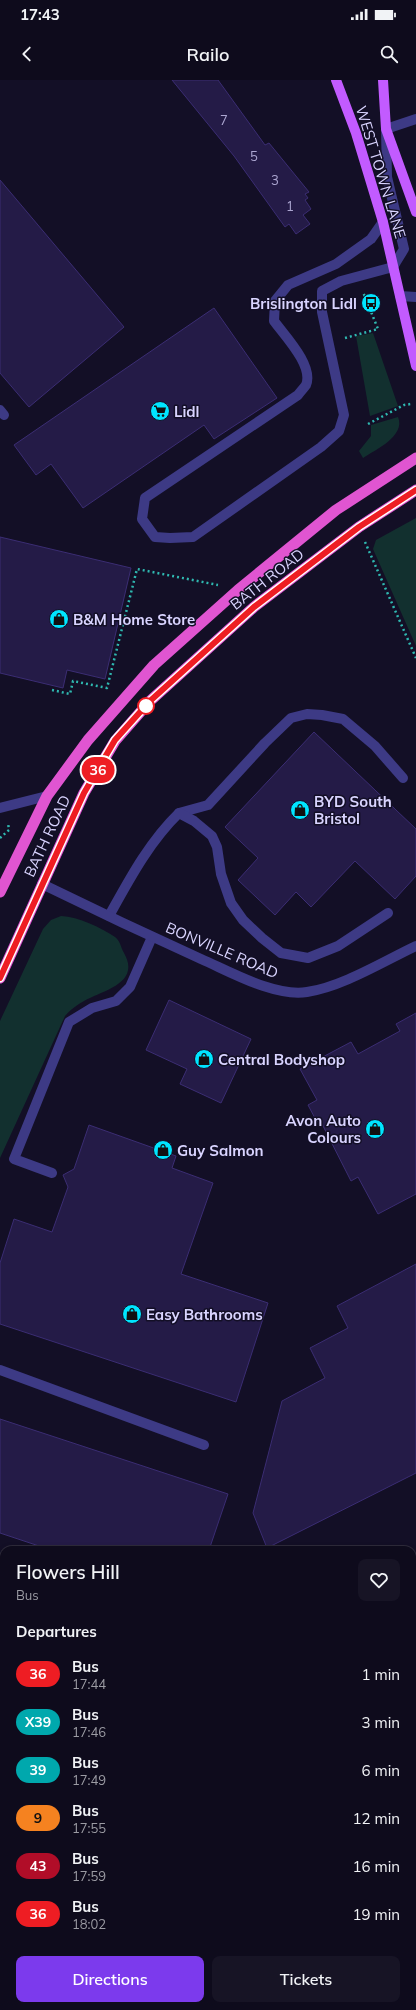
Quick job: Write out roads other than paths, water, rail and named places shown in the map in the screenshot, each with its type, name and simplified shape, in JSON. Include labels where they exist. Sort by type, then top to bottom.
[{"type":"highway","name":"BATH ROAD","points":[[1,887],[48,796],[88,740],[154,665],[238,590],[336,510],[416,458]]},
{"type":"highway","name":"BATH ROAD","points":[[0,978],[84,793],[115,740],[150,701],[254,607],[359,527],[416,490]]},
{"type":"main road","name":"WEST TOWN LANE","points":[[336,80],[356,133],[382,222],[416,366]]},
{"type":"main road","name":"WEST TOWN LANE","points":[[383,80],[386,129],[416,212]]},
{"type":"street","points":[[382,222],[371,240],[336,264],[288,285],[275,301],[274,321],[299,354],[306,368],[306,384],[298,395],[146,498],[142,518],[155,536],[170,538],[193,537],[321,447],[339,431],[344,415],[322,312],[322,291],[341,281],[393,267],[404,249],[387,177],[386,129],[416,119]]},
{"type":"street","points":[[400,296],[416,296]]},
{"type":"street","points":[[109,916],[134,873],[163,829],[179,813],[208,806],[265,743],[291,718],[307,714],[343,718],[375,746],[403,778]]},
{"type":"street","points":[[0,808],[48,796]]},
{"type":"street","points":[[179,813],[194,821],[212,836],[217,848],[221,874],[231,903],[257,934],[281,953],[308,958],[338,946],[388,913]]},
{"type":"street","name":"BONVILLE ROAD","points":[[42,884],[152,937],[261,985],[281,991],[306,992],[329,988],[416,946]]},
{"type":"street","points":[[52,1173],[14,1159],[69,1022],[92,1008],[116,1000],[130,987],[152,937]]},
{"type":"street","points":[[0,1370],[204,1445]]},
{"type":"place","name":"Brislington Lidl","points":[[371,303]]},
{"type":"place","name":"Lidl","points":[[160,411]]},
{"type":"place","name":"B&M Home Store","points":[[59,619]]},
{"type":"place","name":"BYD South Bristol","points":[[300,810]]},
{"type":"place","name":"Central Bodyshop","points":[[204,1059]]},
{"type":"place","name":"Avon Auto Colours","points":[[375,1129]]},
{"type":"place","name":"Guy Salmon","points":[[163,1150]]},
{"type":"place","name":"Easy Bathrooms","points":[[132,1314]]}]
